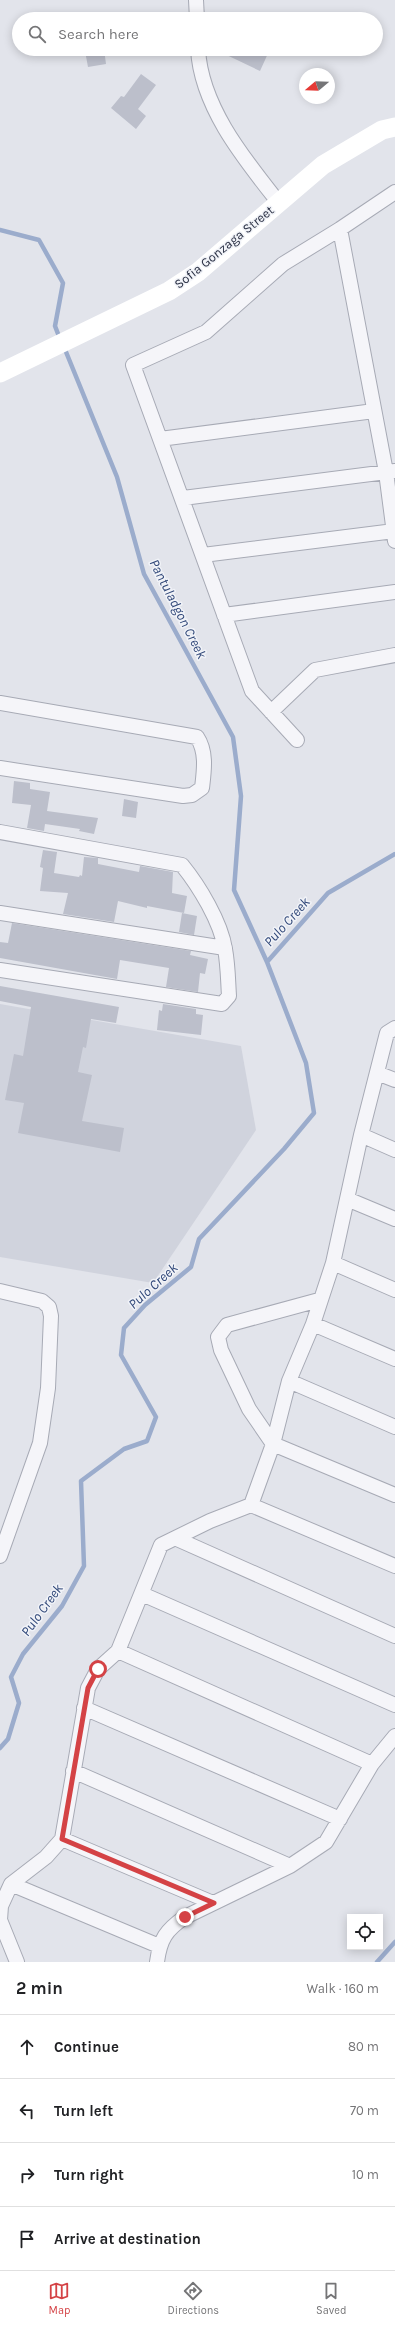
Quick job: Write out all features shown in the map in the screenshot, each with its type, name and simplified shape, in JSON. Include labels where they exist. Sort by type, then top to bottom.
[{"type":"street","points":[[196,0],[197,12]]},
{"type":"street","points":[[198,56],[199,67],[205,88],[243,158],[279,203]]},
{"type":"street","name":"Sofia Gonzaga Street","points":[[0,373],[169,292],[198,272],[323,165],[382,130],[395,127]]},
{"type":"street","points":[[297,740],[252,691],[183,498],[133,365],[206,332],[282,264],[340,229],[395,193]]},
{"type":"street","points":[[203,555],[394,536],[390,472],[374,412],[340,229]]},
{"type":"street","points":[[160,439],[374,412]]},
{"type":"street","points":[[183,498],[390,472]]},
{"type":"street","points":[[224,615],[395,592]]},
{"type":"street","points":[[271,712],[316,670],[395,655]]},
{"type":"street","points":[[0,703],[197,737],[203,746],[204,769],[202,788],[192,795],[183,796],[0,768]]},
{"type":"street","points":[[0,832],[182,865],[208,903],[225,948],[229,996],[222,1004],[0,970]]},
{"type":"street","points":[[0,913],[225,948]]},
{"type":"street","points":[[251,1504],[273,1444],[289,1381],[313,1324],[319,1300],[333,1263],[361,1136],[387,1033],[395,1028]]},
{"type":"street","points":[[377,1073],[395,1080]]},
{"type":"street","points":[[361,1136],[395,1150]]},
{"type":"street","points":[[347,1199],[395,1220]]},
{"type":"street","points":[[333,1263],[395,1290]]},
{"type":"street","points":[[0,1291],[42,1302],[49,1307],[51,1316],[48,1388],[40,1443],[0,1556]]},
{"type":"street","points":[[319,1300],[227,1325],[218,1337],[221,1350],[249,1409],[273,1444],[395,1495]]},
{"type":"street","points":[[313,1324],[395,1359]]},
{"type":"street","points":[[289,1381],[395,1427]]},
{"type":"street","points":[[20,1961],[7,1940],[0,1920],[1,1906],[11,1884],[46,1857],[62,1839],[88,1688],[98,1669],[118,1651],[161,1545],[210,1521],[251,1504],[395,1566]]},
{"type":"street","points":[[177,1538],[395,1636]]},
{"type":"street","points":[[142,1594],[395,1705]]},
{"type":"street","points":[[118,1651],[372,1764]]},
{"type":"street","points":[[84,1708],[340,1819]]},
{"type":"street","points":[[157,1962],[159,1946],[170,1927],[185,1917],[290,1866],[326,1842],[372,1764],[395,1736]]},
{"type":"street","points":[[73,1771],[290,1866]]},
{"type":"street","points":[[62,1839],[214,1903]]},
{"type":"street","points":[[11,1884],[159,1946]]},
{"type":"shaded area","points":[[0,1004],[241,1046],[256,1130],[153,1283],[0,1257]]},
{"type":"building","points":[[86,56],[105,56],[106,64],[88,67]]},
{"type":"building","points":[[229,56],[267,56],[260,71]]},
{"type":"building","points":[[141,74],[156,85],[138,109],[146,116],[136,129],[111,108],[121,96],[124,97]]},
{"type":"building","points":[[14,781],[30,783],[30,789],[50,792],[47,811],[98,818],[94,834],[79,831],[80,829],[45,824],[44,831],[27,828],[31,805],[12,803]]},
{"type":"building","points":[[124,799],[138,802],[136,818],[122,816]]},
{"type":"building","points":[[43,850],[57,852],[54,873],[79,877],[80,875],[82,876],[84,857],[98,858],[98,864],[139,872],[140,866],[173,872],[172,893],[187,896],[184,913],[147,906],[147,908],[118,901],[114,922],[63,914],[68,893],[40,891],[43,868],[40,867]]},
{"type":"building","points":[[182,913],[197,916],[194,935],[179,932]]},
{"type":"building","points":[[12,923],[191,951],[190,955],[208,959],[205,974],[200,973],[198,992],[166,987],[169,968],[120,960],[117,979],[0,958],[0,942],[8,943]]},
{"type":"building","points":[[0,986],[119,1007],[116,1023],[91,1019],[86,1048],[83,1047],[78,1072],[92,1075],[82,1121],[124,1128],[120,1152],[18,1133],[24,1103],[5,1100],[14,1054],[23,1056],[31,1007],[0,1001]]},
{"type":"building","points":[[163,1004],[196,1009],[196,1014],[203,1015],[201,1035],[157,1030],[159,1010],[162,1011]]},
{"type":"waterway","name":"Pantuladgon Creek","points":[[0,230],[39,240],[63,283],[55,326],[60,339]]},
{"type":"waterway","name":"Pulo Creek","points":[[0,1748],[8,1739],[19,1703],[11,1677],[23,1654],[62,1606],[84,1566],[81,1481],[124,1449],[147,1441],[156,1417],[121,1355],[124,1328],[145,1305],[191,1267],[199,1239],[284,1149],[314,1113],[306,1063],[267,962],[234,890],[241,796],[233,737],[144,574],[117,477],[64,347]]},
{"type":"waterway","name":"Pulo Creek","points":[[267,962],[328,893],[395,854]]},
{"type":"waterway","points":[[377,1962],[395,1942]]},
{"type":"route","points":[[98,1669],[88,1688],[65,1814],[62,1839],[214,1903],[185,1917]]}]
